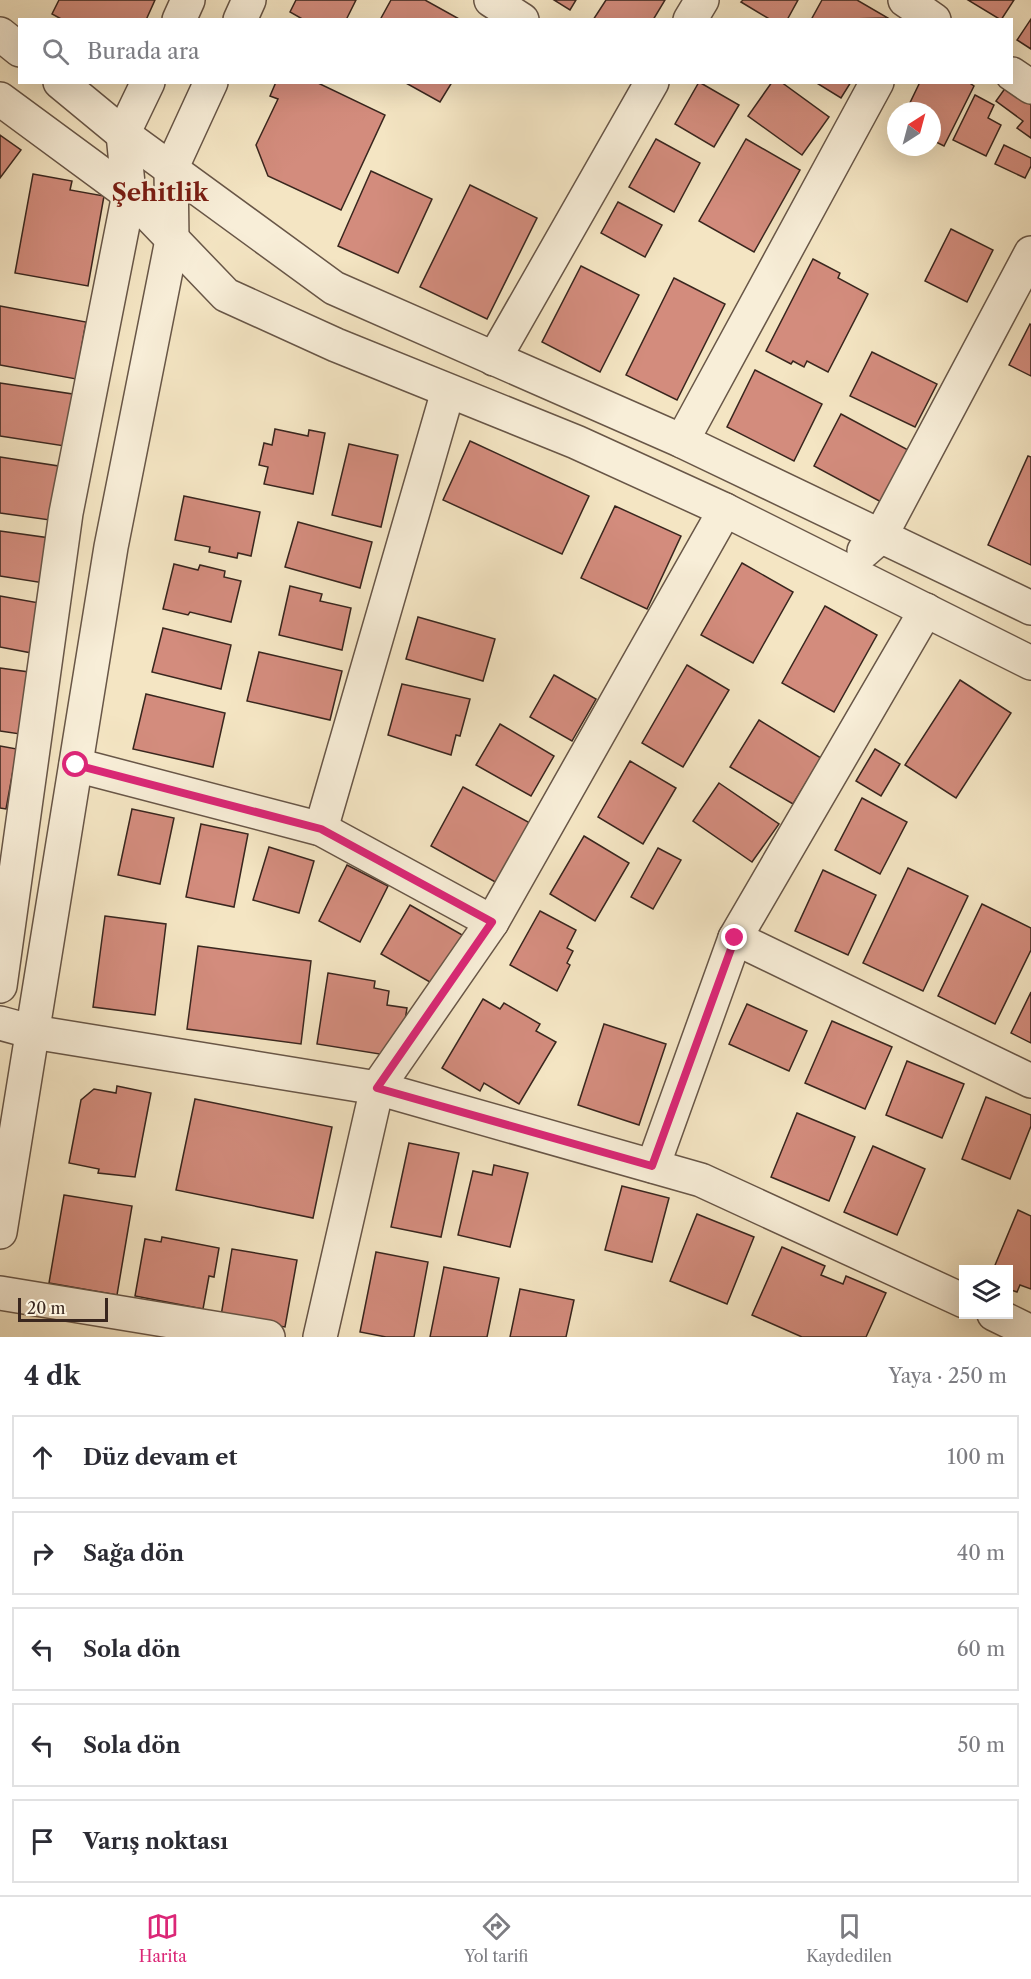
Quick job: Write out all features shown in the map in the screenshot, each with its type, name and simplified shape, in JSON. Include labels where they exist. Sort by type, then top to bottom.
[{"type":"street","points":[[180,18],[188,0]]},
{"type":"street","points":[[241,18],[249,0]]},
{"type":"street","points":[[491,0],[519,18]]},
{"type":"street","points":[[691,18],[702,0]]},
{"type":"street","points":[[0,34],[18,48]]},
{"type":"street","points":[[1013,75],[1031,87]]},
{"type":"street","points":[[62,84],[123,134],[334,288],[682,441],[1031,608]]},
{"type":"street","points":[[0,986],[66,513],[129,194],[123,134],[147,84]]},
{"type":"street","points":[[0,1233],[111,547],[172,240],[171,169],[210,84]]},
{"type":"street","points":[[682,441],[876,84]]},
{"type":"street","points":[[494,359],[640,87]]},
{"type":"street","points":[[0,99],[129,194],[226,295],[448,391],[576,442],[725,510],[1031,663]]},
{"type":"street","points":[[843,569],[880,537],[1026,271]]},
{"type":"street","points":[[321,829],[448,391]]},
{"type":"street","points":[[320,1337],[377,1088],[492,922],[725,510]]},
{"type":"street","points":[[652,1166],[735,938],[926,610]]},
{"type":"street","points":[[76,765],[321,829],[492,922]]},
{"type":"street","points":[[735,938],[1031,1081]]},
{"type":"street","points":[[0,1023],[33,1032],[377,1088],[701,1180],[959,1299]]},
{"type":"street","points":[[0,1293],[268,1337]]},
{"type":"street","points":[[1004,1319],[1031,1332]]},
{"type":"building","points":[[59,0],[155,0],[147,18],[59,18],[52,14]]},
{"type":"building","points":[[296,0],[356,0],[347,18],[300,18],[290,12]]},
{"type":"building","points":[[391,0],[425,0],[457,18],[381,18]]},
{"type":"building","points":[[554,0],[576,0],[570,10]]},
{"type":"building","points":[[606,0],[665,0],[654,18],[594,18]]},
{"type":"building","points":[[743,0],[798,0],[788,18],[768,18],[741,2]]},
{"type":"building","points":[[822,0],[857,0],[888,18],[812,18]]},
{"type":"building","points":[[968,0],[1014,0],[1002,18],[998,18]]},
{"type":"building","points":[[1031,19],[1031,49],[1017,40]]},
{"type":"building","points":[[275,84],[320,84],[385,115],[341,210],[268,176],[256,145],[278,99],[270,96]]},
{"type":"building","points":[[408,84],[451,84],[440,102]]},
{"type":"building","points":[[698,84],[702,84],[739,105],[714,147],[675,124]]},
{"type":"building","points":[[771,84],[784,84],[829,117],[802,155],[748,116]]},
{"type":"building","points":[[818,84],[850,84],[841,98]]},
{"type":"building","points":[[919,84],[971,84],[974,86],[944,146],[941,144],[941,102],[910,102]]},
{"type":"building","points":[[1006,87],[1031,105],[1031,138],[1017,128],[1023,121],[996,101]]},
{"type":"building","points":[[975,95],[994,105],[988,118],[1001,125],[986,156],[953,140]]},
{"type":"building","points":[[0,135],[21,150],[0,178]]},
{"type":"building","points":[[656,139],[700,163],[674,212],[629,187]]},
{"type":"building","points":[[746,139],[800,170],[754,252],[699,221]]},
{"type":"building","points":[[1004,145],[1031,158],[1031,166],[1025,178],[995,164]]},
{"type":"building","points":[[371,171],[432,199],[398,273],[338,246]]},
{"type":"building","points":[[33,174],[72,181],[70,190],[104,196],[88,286],[15,273]]},
{"type":"building","points":[[470,185],[537,218],[487,319],[420,287]]},
{"type":"building","points":[[618,202],[662,225],[645,257],[601,233]]},
{"type":"building","points":[[951,229],[993,250],[967,302],[925,281]]},
{"type":"building","points":[[813,259],[840,273],[838,278],[868,294],[828,372],[807,361],[804,367],[793,361],[791,364],[766,351]]},
{"type":"building","points":[[581,266],[639,295],[600,372],[542,342]]},
{"type":"building","points":[[674,278],[725,304],[677,400],[626,375]]},
{"type":"building","points":[[0,306],[86,322],[76,379],[0,365]]},
{"type":"building","points":[[1031,325],[1031,376],[1009,365]]},
{"type":"building","points":[[872,352],[937,384],[915,427],[850,396]]},
{"type":"building","points":[[755,370],[822,404],[794,461],[727,427]]},
{"type":"building","points":[[0,383],[79,395],[71,447],[0,436]]},
{"type":"building","points":[[841,414],[910,451],[883,503],[814,466]]},
{"type":"building","points":[[275,429],[308,436],[309,430],[325,433],[313,494],[264,484],[268,467],[259,465],[264,443],[272,445]]},
{"type":"building","points":[[470,441],[589,496],[562,554],[443,500]]},
{"type":"building","points":[[349,444],[398,455],[381,527],[332,515]]},
{"type":"building","points":[[1028,456],[1031,457],[1031,565],[988,545]]},
{"type":"building","points":[[0,457],[65,467],[57,521],[0,513]]},
{"type":"building","points":[[184,496],[260,512],[251,556],[238,553],[237,558],[209,552],[210,547],[175,540]]},
{"type":"building","points":[[615,506],[681,536],[647,609],[581,578]]},
{"type":"building","points":[[298,522],[372,542],[360,588],[285,567]]},
{"type":"building","points":[[0,531],[57,539],[50,584],[0,576]]},
{"type":"building","points":[[742,563],[793,592],[753,663],[701,635]]},
{"type":"building","points":[[174,564],[198,570],[200,565],[225,571],[224,577],[241,581],[231,622],[190,612],[188,615],[163,609]]},
{"type":"building","points":[[290,586],[322,594],[320,601],[351,608],[342,650],[279,635]]},
{"type":"building","points":[[0,596],[45,604],[37,654],[0,647]]},
{"type":"building","points":[[825,606],[877,635],[834,712],[782,683]]},
{"type":"building","points":[[418,617],[495,639],[483,681],[406,659]]},
{"type":"building","points":[[163,628],[231,645],[221,689],[152,672]]},
{"type":"building","points":[[259,652],[342,671],[330,720],[247,701]]},
{"type":"building","points":[[687,665],[729,690],[683,767],[642,743]]},
{"type":"building","points":[[0,668],[29,672],[20,734],[0,731]]},
{"type":"building","points":[[554,675],[596,699],[572,741],[530,717]]},
{"type":"building","points":[[960,680],[1011,713],[956,798],[905,765]]},
{"type":"building","points":[[402,684],[470,699],[460,736],[456,735],[451,755],[388,735]]},
{"type":"building","points":[[146,694],[225,713],[213,767],[133,749]]},
{"type":"building","points":[[759,720],[821,758],[793,804],[730,767]]},
{"type":"building","points":[[500,724],[554,756],[531,796],[476,765]]},
{"type":"building","points":[[0,746],[17,749],[6,809],[0,808]]},
{"type":"building","points":[[875,749],[900,764],[881,796],[856,781]]},
{"type":"building","points":[[630,761],[676,788],[643,844],[598,817]]},
{"type":"building","points":[[719,783],[779,824],[752,862],[693,821]]},
{"type":"building","points":[[463,787],[530,823],[497,883],[431,846]]},
{"type":"building","points":[[862,798],[907,822],[880,874],[835,850]]},
{"type":"building","points":[[132,809],[174,818],[160,884],[118,875]]},
{"type":"building","points":[[201,824],[248,834],[234,907],[186,897]]},
{"type":"building","points":[[584,836],[629,863],[595,921],[550,894]]},
{"type":"building","points":[[269,847],[314,861],[299,913],[253,900]]},
{"type":"building","points":[[658,848],[681,860],[653,909],[631,897]]},
{"type":"building","points":[[347,865],[388,886],[360,942],[319,921]]},
{"type":"building","points":[[908,868],[968,896],[923,991],[863,963]]},
{"type":"building","points":[[823,870],[876,895],[848,955],[795,931]]},
{"type":"building","points":[[982,904],[1031,928],[1031,950],[995,1024],[938,996]]},
{"type":"building","points":[[410,905],[464,936],[435,985],[381,954]]},
{"type":"building","points":[[540,911],[576,930],[567,948],[573,951],[567,963],[570,965],[557,991],[510,965]]},
{"type":"building","points":[[105,916],[166,924],[155,1015],[93,1007]]},
{"type":"building","points":[[198,946],[311,961],[301,1044],[187,1029]]},
{"type":"building","points":[[328,973],[375,981],[374,988],[389,991],[387,1005],[407,1008],[402,1039],[392,1056],[317,1044]]},
{"type":"building","points":[[1031,992],[1031,1043],[1011,1033]]},
{"type":"building","points":[[483,999],[500,1009],[504,1003],[540,1024],[536,1031],[556,1042],[519,1104],[484,1083],[480,1091],[442,1068]]},
{"type":"building","points":[[747,1004],[807,1031],[789,1071],[729,1044]]},
{"type":"building","points":[[832,1021],[892,1047],[865,1109],[805,1083]]},
{"type":"building","points":[[604,1024],[666,1044],[639,1125],[578,1105]]},
{"type":"building","points":[[907,1061],[964,1084],[942,1138],[886,1115]]},
{"type":"building","points":[[117,1086],[151,1093],[135,1177],[98,1173],[99,1169],[69,1163],[81,1100],[94,1089],[116,1093]]},
{"type":"building","points":[[986,1097],[1031,1115],[1031,1126],[1010,1179],[962,1159]]},
{"type":"building","points":[[195,1099],[332,1127],[313,1218],[176,1190]]},
{"type":"building","points":[[797,1113],[855,1137],[829,1201],[771,1177]]},
{"type":"building","points":[[409,1143],[459,1153],[441,1237],[391,1227]]},
{"type":"building","points":[[873,1146],[925,1169],[897,1235],[844,1212]]},
{"type":"building","points":[[494,1165],[528,1173],[510,1247],[458,1235],[473,1171],[492,1175]]},
{"type":"building","points":[[622,1186],[669,1198],[652,1262],[605,1250]]},
{"type":"building","points":[[64,1195],[132,1206],[117,1295],[49,1283]]},
{"type":"building","points":[[1018,1210],[1031,1216],[1031,1289],[1020,1285],[1017,1292],[1013,1291],[1013,1265],[995,1265]]},
{"type":"building","points":[[697,1214],[754,1237],[727,1304],[670,1281]]},
{"type":"building","points":[[162,1237],[219,1248],[214,1277],[209,1276],[203,1309],[135,1296],[145,1239],[161,1242]]},
{"type":"building","points":[[782,1247],[825,1266],[821,1275],[843,1284],[846,1276],[886,1293],[866,1337],[802,1337],[752,1315]]},
{"type":"building","points":[[232,1249],[297,1260],[285,1327],[221,1316]]},
{"type":"building","points":[[376,1252],[428,1262],[414,1337],[386,1337],[360,1332]]},
{"type":"building","points":[[444,1267],[499,1278],[487,1337],[430,1337]]},
{"type":"building","points":[[520,1289],[574,1300],[566,1337],[510,1337]]},
{"type":"district","name":"Şehitlik","points":[[160,192]]},
{"type":"route","points":[[76,765],[321,829],[492,922],[377,1088],[652,1166],[735,938]]}]
